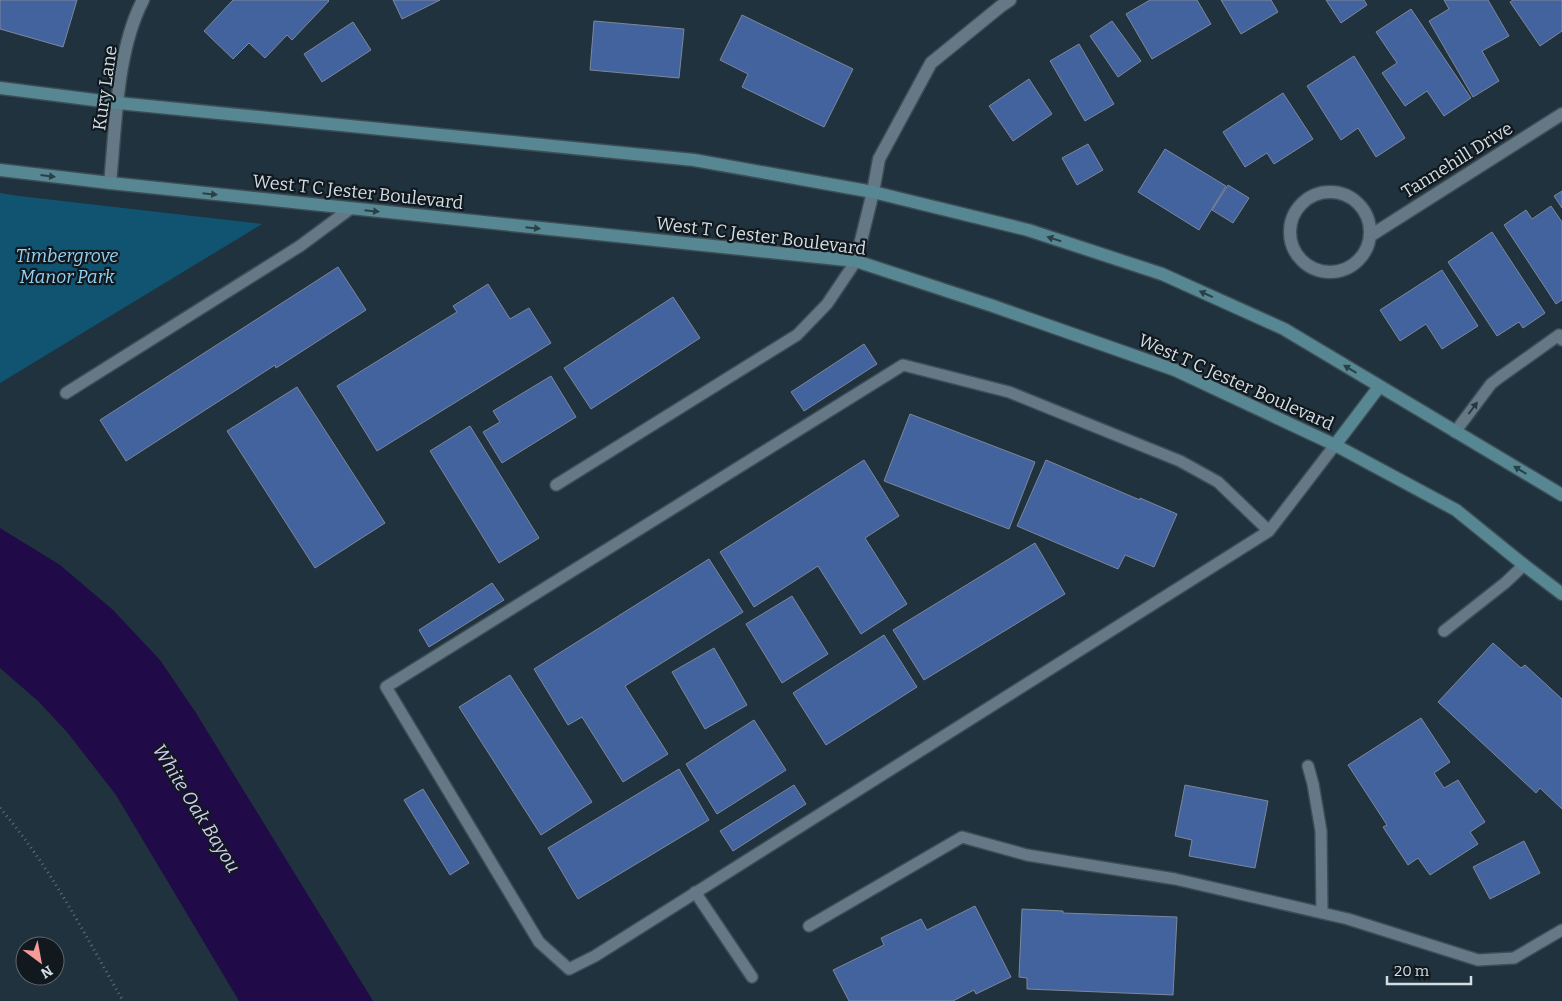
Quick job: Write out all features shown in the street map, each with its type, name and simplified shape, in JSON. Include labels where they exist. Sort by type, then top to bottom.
[{"type":"main road","points":[[0,88],[118,103],[694,160],[873,192],[1028,230],[1162,274],[1284,329],[1562,495]]},
{"type":"main road","name":"West T C Jester Boulevard","points":[[0,170],[350,209],[856,261],[993,306],[1174,370],[1336,445],[1456,510],[1562,594]]},
{"type":"main road","points":[[1336,445],[1379,386]]},
{"type":"street","name":"Kury Lane","points":[[110,183],[122,71],[135,16],[143,0]]},
{"type":"street","points":[[856,261],[879,159],[931,63],[1010,0]]},
{"type":"street","name":"Tannehill Drive","points":[[1370,236],[1562,114]]},
{"type":"street","points":[[1329,192],[1344,194],[1358,202],[1367,215],[1371,230],[1370,236],[1368,246],[1360,260],[1347,269],[1332,272],[1317,270],[1303,262],[1294,249],[1290,234],[1292,218],[1301,205],[1314,196],[1329,192]]},
{"type":"lane","points":[[66,393],[300,246],[350,209]]},
{"type":"lane","points":[[556,485],[797,334],[827,304],[856,261]]},
{"type":"lane","points":[[1455,432],[1491,384],[1500,376],[1560,336],[1562,340]]},
{"type":"lane","points":[[1269,531],[1218,482],[1180,461],[1009,392],[903,365],[386,687],[539,942],[569,968],[596,956],[1269,531],[1336,445]]},
{"type":"lane","points":[[1444,631],[1501,587],[1524,565]]},
{"type":"lane","points":[[1308,766],[1321,831],[1322,913]]},
{"type":"lane","points":[[809,926],[962,837],[1027,856],[1175,879],[1348,919],[1478,960],[1514,958],[1562,930]]},
{"type":"lane","points":[[695,892],[752,977]]},
{"type":"path","points":[[0,808],[48,874],[123,1001]]},
{"type":"green space","name":"Timbergrove Manor Park","points":[[0,193],[19,196],[262,224],[0,383]]},
{"type":"water","name":"White Oak Bayou","points":[[0,528],[60,565],[113,610],[160,660],[196,713],[373,1001],[239,1001],[116,795],[67,732],[38,701],[0,668]]},
{"type":"building","points":[[0,0],[77,0],[63,47],[0,29]]},
{"type":"building","points":[[233,0],[329,1],[292,40],[287,35],[265,58],[249,43],[233,59],[204,31]]},
{"type":"building","points":[[393,0],[440,0],[402,19]]},
{"type":"building","points":[[1150,0],[1197,0],[1211,24],[1152,59],[1126,14]]},
{"type":"building","points":[[1221,0],[1271,0],[1278,12],[1241,34]]},
{"type":"building","points":[[1326,0],[1364,0],[1367,5],[1341,23]]},
{"type":"building","points":[[1444,0],[1488,0],[1509,36],[1482,51],[1499,81],[1473,97],[1429,21],[1449,9]]},
{"type":"building","points":[[1513,0],[1562,0],[1562,31],[1540,46],[1510,2]]},
{"type":"building","points":[[1411,9],[1471,98],[1444,116],[1427,91],[1405,106],[1382,73],[1397,63],[1376,32]]},
{"type":"building","points":[[742,15],[853,69],[824,127],[742,87],[748,74],[720,60]]},
{"type":"building","points":[[594,21],[684,29],[679,78],[590,70]]},
{"type":"building","points":[[1112,21],[1141,61],[1118,77],[1090,36]]},
{"type":"building","points":[[353,22],[371,50],[322,82],[304,54]]},
{"type":"building","points":[[1079,44],[1114,104],[1085,121],[1050,61]]},
{"type":"building","points":[[1354,56],[1405,138],[1376,157],[1358,128],[1341,140],[1307,86]]},
{"type":"building","points":[[1029,79],[1052,114],[1013,141],[989,106]]},
{"type":"building","points":[[1283,93],[1313,139],[1274,164],[1267,153],[1245,167],[1223,132]]},
{"type":"building","points":[[1088,144],[1103,170],[1077,185],[1062,158]]},
{"type":"building","points":[[1165,149],[1226,186],[1199,230],[1138,192]]},
{"type":"building","points":[[1228,185],[1249,198],[1233,223],[1212,210]]},
{"type":"building","points":[[1562,191],[1562,208],[1554,196]]},
{"type":"building","points":[[1551,206],[1562,222],[1562,300],[1556,304],[1504,225],[1526,210],[1532,219]]},
{"type":"building","points":[[1492,232],[1545,313],[1523,328],[1519,322],[1497,336],[1448,262]]},
{"type":"building","points":[[338,267],[366,310],[276,368],[275,365],[126,461],[100,420]]},
{"type":"building","points":[[1442,270],[1478,326],[1442,349],[1426,324],[1400,341],[1380,310]]},
{"type":"building","points":[[488,284],[510,319],[529,308],[551,343],[377,451],[337,386],[457,312],[453,306]]},
{"type":"building","points":[[673,297],[700,338],[591,409],[564,368]]},
{"type":"building","points":[[864,344],[877,364],[804,411],[791,392]]},
{"type":"building","points":[[551,376],[576,417],[502,463],[483,432],[500,422],[493,411]]},
{"type":"building","points":[[297,387],[385,523],[315,568],[227,431]]},
{"type":"building","points":[[910,414],[1035,462],[1009,529],[884,481]]},
{"type":"building","points":[[470,426],[539,538],[499,563],[430,451]]},
{"type":"building","points":[[864,460],[899,516],[865,538],[907,604],[861,634],[818,566],[754,607],[720,552]]},
{"type":"building","points":[[1046,460],[1177,514],[1154,567],[1125,555],[1118,569],[1017,526]]},
{"type":"building","points":[[1035,543],[1065,594],[924,680],[893,630]]},
{"type":"building","points":[[709,559],[743,612],[625,686],[668,754],[623,782],[582,717],[568,725],[534,669]]},
{"type":"building","points":[[492,583],[504,600],[429,647],[419,630]]},
{"type":"building","points":[[792,596],[828,654],[782,683],[746,624]]},
{"type":"building","points":[[884,635],[917,687],[826,745],[793,693]]},
{"type":"building","points":[[1493,643],[1521,668],[1525,665],[1562,699],[1562,809],[1540,788],[1536,793],[1438,702]]},
{"type":"building","points":[[714,648],[747,705],[705,729],[672,672]]},
{"type":"building","points":[[510,675],[592,802],[541,835],[459,707]]},
{"type":"building","points":[[1421,718],[1450,762],[1434,773],[1444,788],[1458,780],[1485,822],[1470,832],[1478,844],[1430,875],[1418,858],[1408,865],[1383,827],[1387,825],[1348,765]]},
{"type":"building","points":[[754,720],[786,770],[717,814],[686,764]]},
{"type":"building","points":[[679,769],[709,820],[578,899],[548,848]]},
{"type":"building","points":[[794,785],[806,804],[733,851],[720,831]]},
{"type":"building","points":[[1185,785],[1268,801],[1255,868],[1189,856],[1192,840],[1175,836]]},
{"type":"building","points":[[423,789],[469,863],[450,875],[404,800]]},
{"type":"building","points":[[1524,841],[1540,873],[1490,899],[1473,867]]},
{"type":"building","points":[[975,906],[1011,977],[976,994],[974,990],[953,1001],[849,1001],[833,970],[884,945],[881,938],[921,919],[927,930]]},
{"type":"building","points":[[1022,909],[1063,911],[1063,913],[1177,917],[1173,995],[1027,989],[1027,978],[1019,977]]}]
